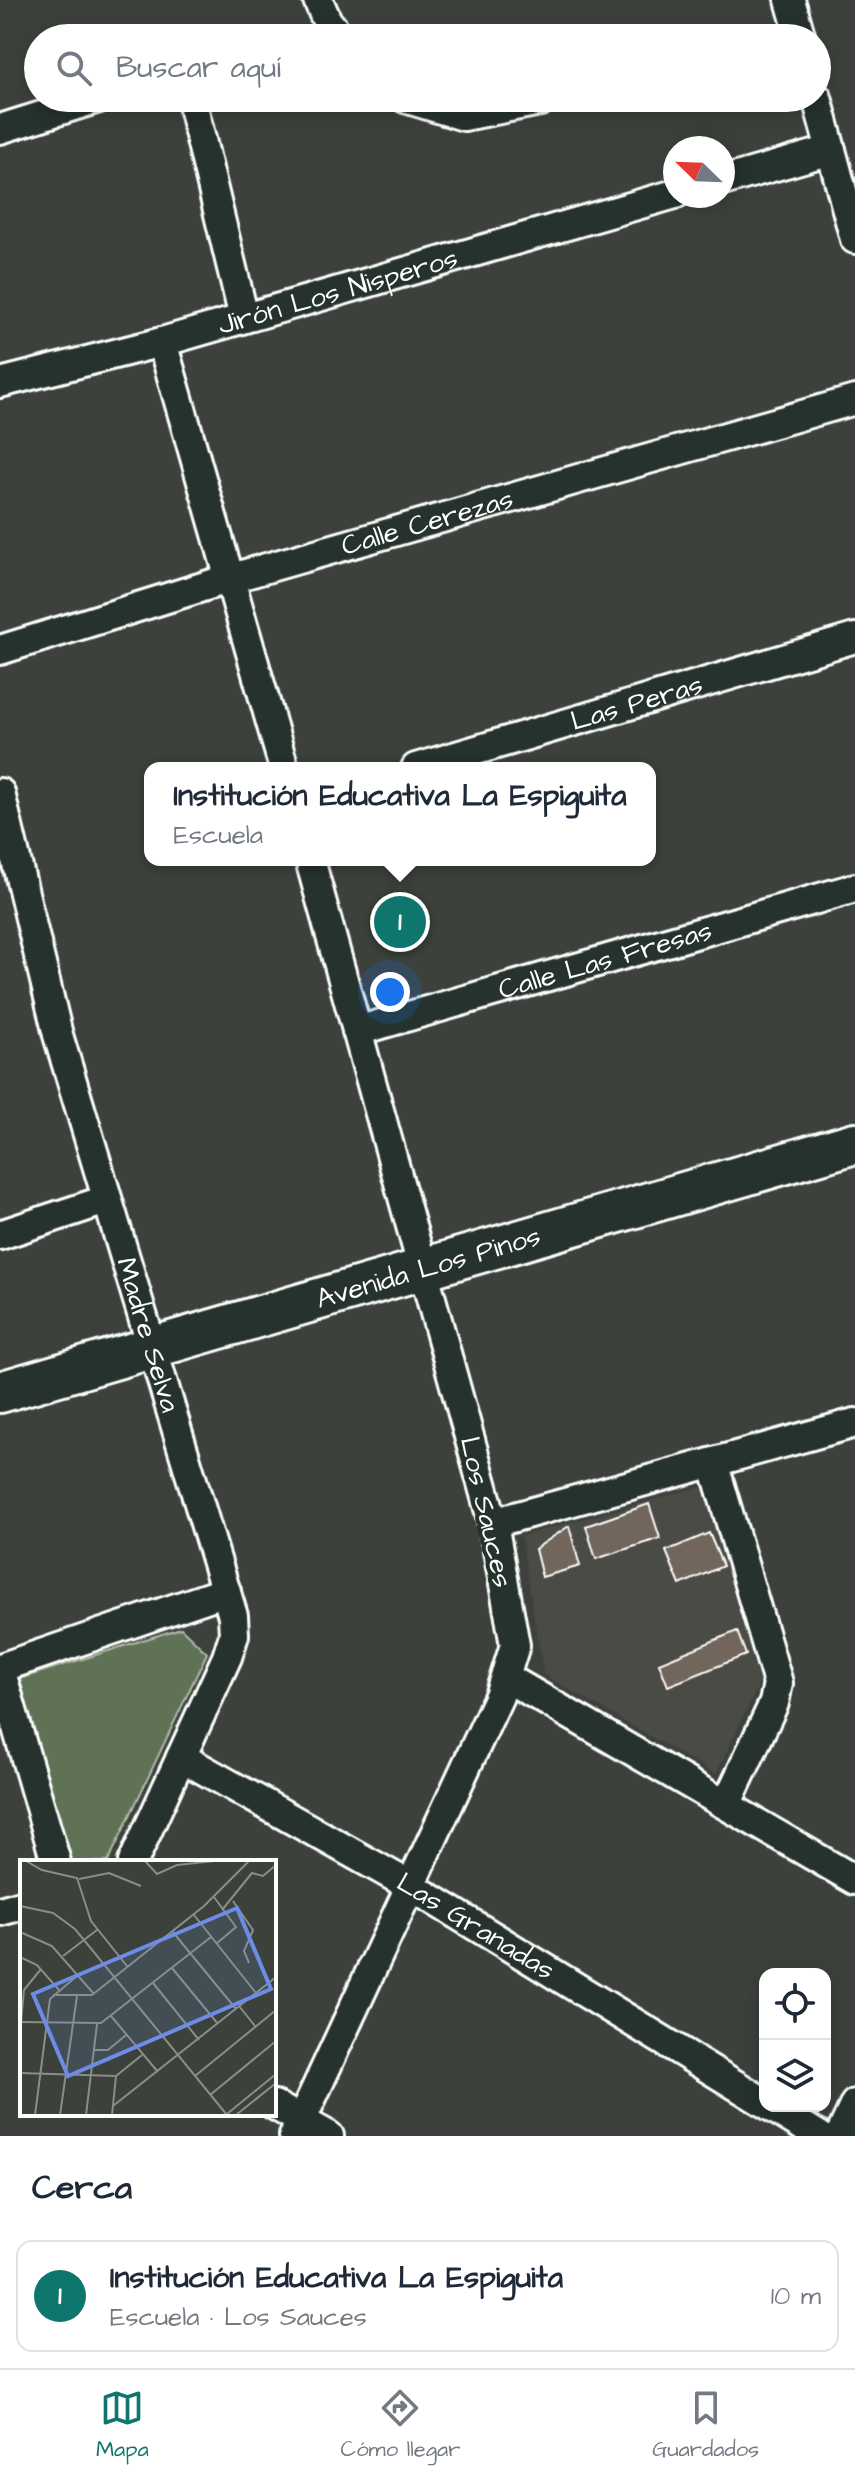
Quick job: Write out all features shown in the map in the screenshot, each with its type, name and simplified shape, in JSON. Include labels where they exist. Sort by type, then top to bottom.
[{"type":"street","points":[[318,0],[329,24]]},
{"type":"street","points":[[790,0],[797,24]]},
{"type":"street","points":[[0,129],[54,112]]},
{"type":"street","points":[[194,112],[244,318]]},
{"type":"street","points":[[451,112],[464,116],[484,112]]},
{"type":"street","points":[[821,112],[855,239]]},
{"type":"street","points":[[735,178],[831,150]]},
{"type":"street","name":"Jirón Los Nisperos","points":[[0,383],[162,342],[663,197]]},
{"type":"street","points":[[162,342],[282,762]]},
{"type":"street","name":"Calle Cerezas","points":[[0,650],[228,579],[855,400]]},
{"type":"street","name":"Las Peras","points":[[436,762],[855,638]]},
{"type":"street","name":"Madre Selva","points":[[0,793],[58,1035],[226,1591],[234,1635],[134,1860]]},
{"type":"street","name":"Los Sauces","points":[[298,2128],[507,1678],[515,1645],[493,1523],[312,866]]},
{"type":"street","name":"Calle Las Fresas","points":[[357,1031],[855,888]]},
{"type":"street","name":"Avenida Los Pinos","points":[[0,1392],[855,1143]]},
{"type":"street","points":[[0,1235],[106,1200]]},
{"type":"street","points":[[493,1523],[714,1465],[855,1423]]},
{"type":"street","points":[[714,1465],[778,1683],[774,1703],[727,1803]]},
{"type":"street","points":[[55,1860],[0,1668],[226,1591]]},
{"type":"street","points":[[507,1678],[855,1880]]},
{"type":"street","name":"Las Granadas","points":[[181,1757],[409,1885],[759,2099]]},
{"type":"street","points":[[0,1911],[20,1906]]},
{"type":"street","points":[[840,2136],[855,2104]]},
{"type":"street","points":[[276,2107],[298,2128],[329,2136]]},
{"type":"street","name":"Las Granadas","points":[[781,2112],[819,2136]]},
{"type":"shaded area","points":[[708,1485],[759,1684],[716,1774],[544,1675],[521,1536]]},
{"type":"green space","points":[[181,1628],[207,1653],[109,1860],[65,1860],[16,1680]]},
{"type":"building","points":[[649,1504],[660,1538],[596,1559],[586,1526]]},
{"type":"building","points":[[569,1526],[580,1566],[542,1577],[535,1549]]},
{"type":"building","points":[[709,1533],[723,1566],[680,1585],[666,1551]]},
{"type":"building","points":[[737,1631],[746,1655],[668,1686],[659,1663]]},
{"type":"place","name":"Institución Educativa La Espiguita","points":[[400,922]]}]
